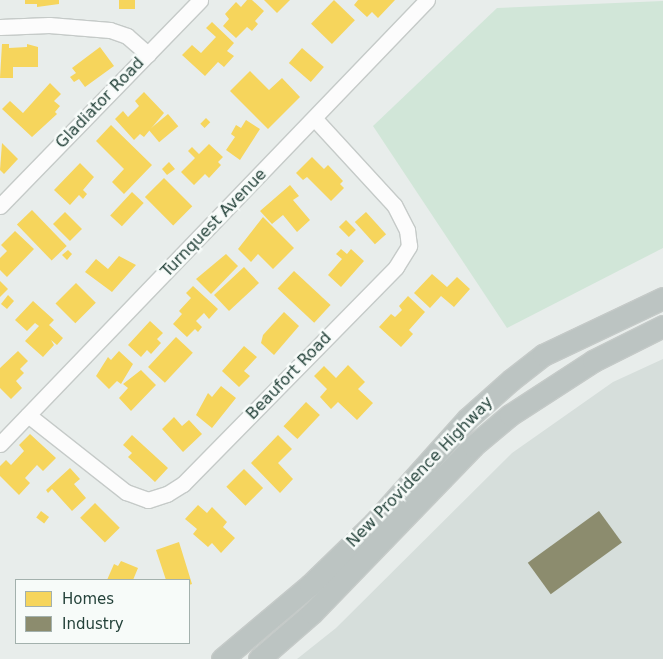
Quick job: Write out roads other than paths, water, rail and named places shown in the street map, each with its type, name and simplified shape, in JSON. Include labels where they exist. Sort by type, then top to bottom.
[{"type":"highway","name":"New Providence Highway","points":[[222,659],[276,616],[317,579],[374,523],[467,419],[511,380],[543,355],[663,298]]},
{"type":"highway","name":"New Providence Highway","points":[[259,659],[312,613],[473,446],[510,416],[593,360],[663,326]]},
{"type":"street","name":"Gladiator Road","points":[[0,206],[200,0]]},
{"type":"street","name":"Turnquest Avenue","points":[[0,444],[315,119],[427,0]]},
{"type":"street","points":[[0,27],[49,25],[110,30],[139,44],[148,54]]},
{"type":"street","name":"Beaufort Road","points":[[28,415],[126,492],[148,500],[167,494],[183,484],[396,267],[409,246],[407,230],[394,205],[315,119]]}]
